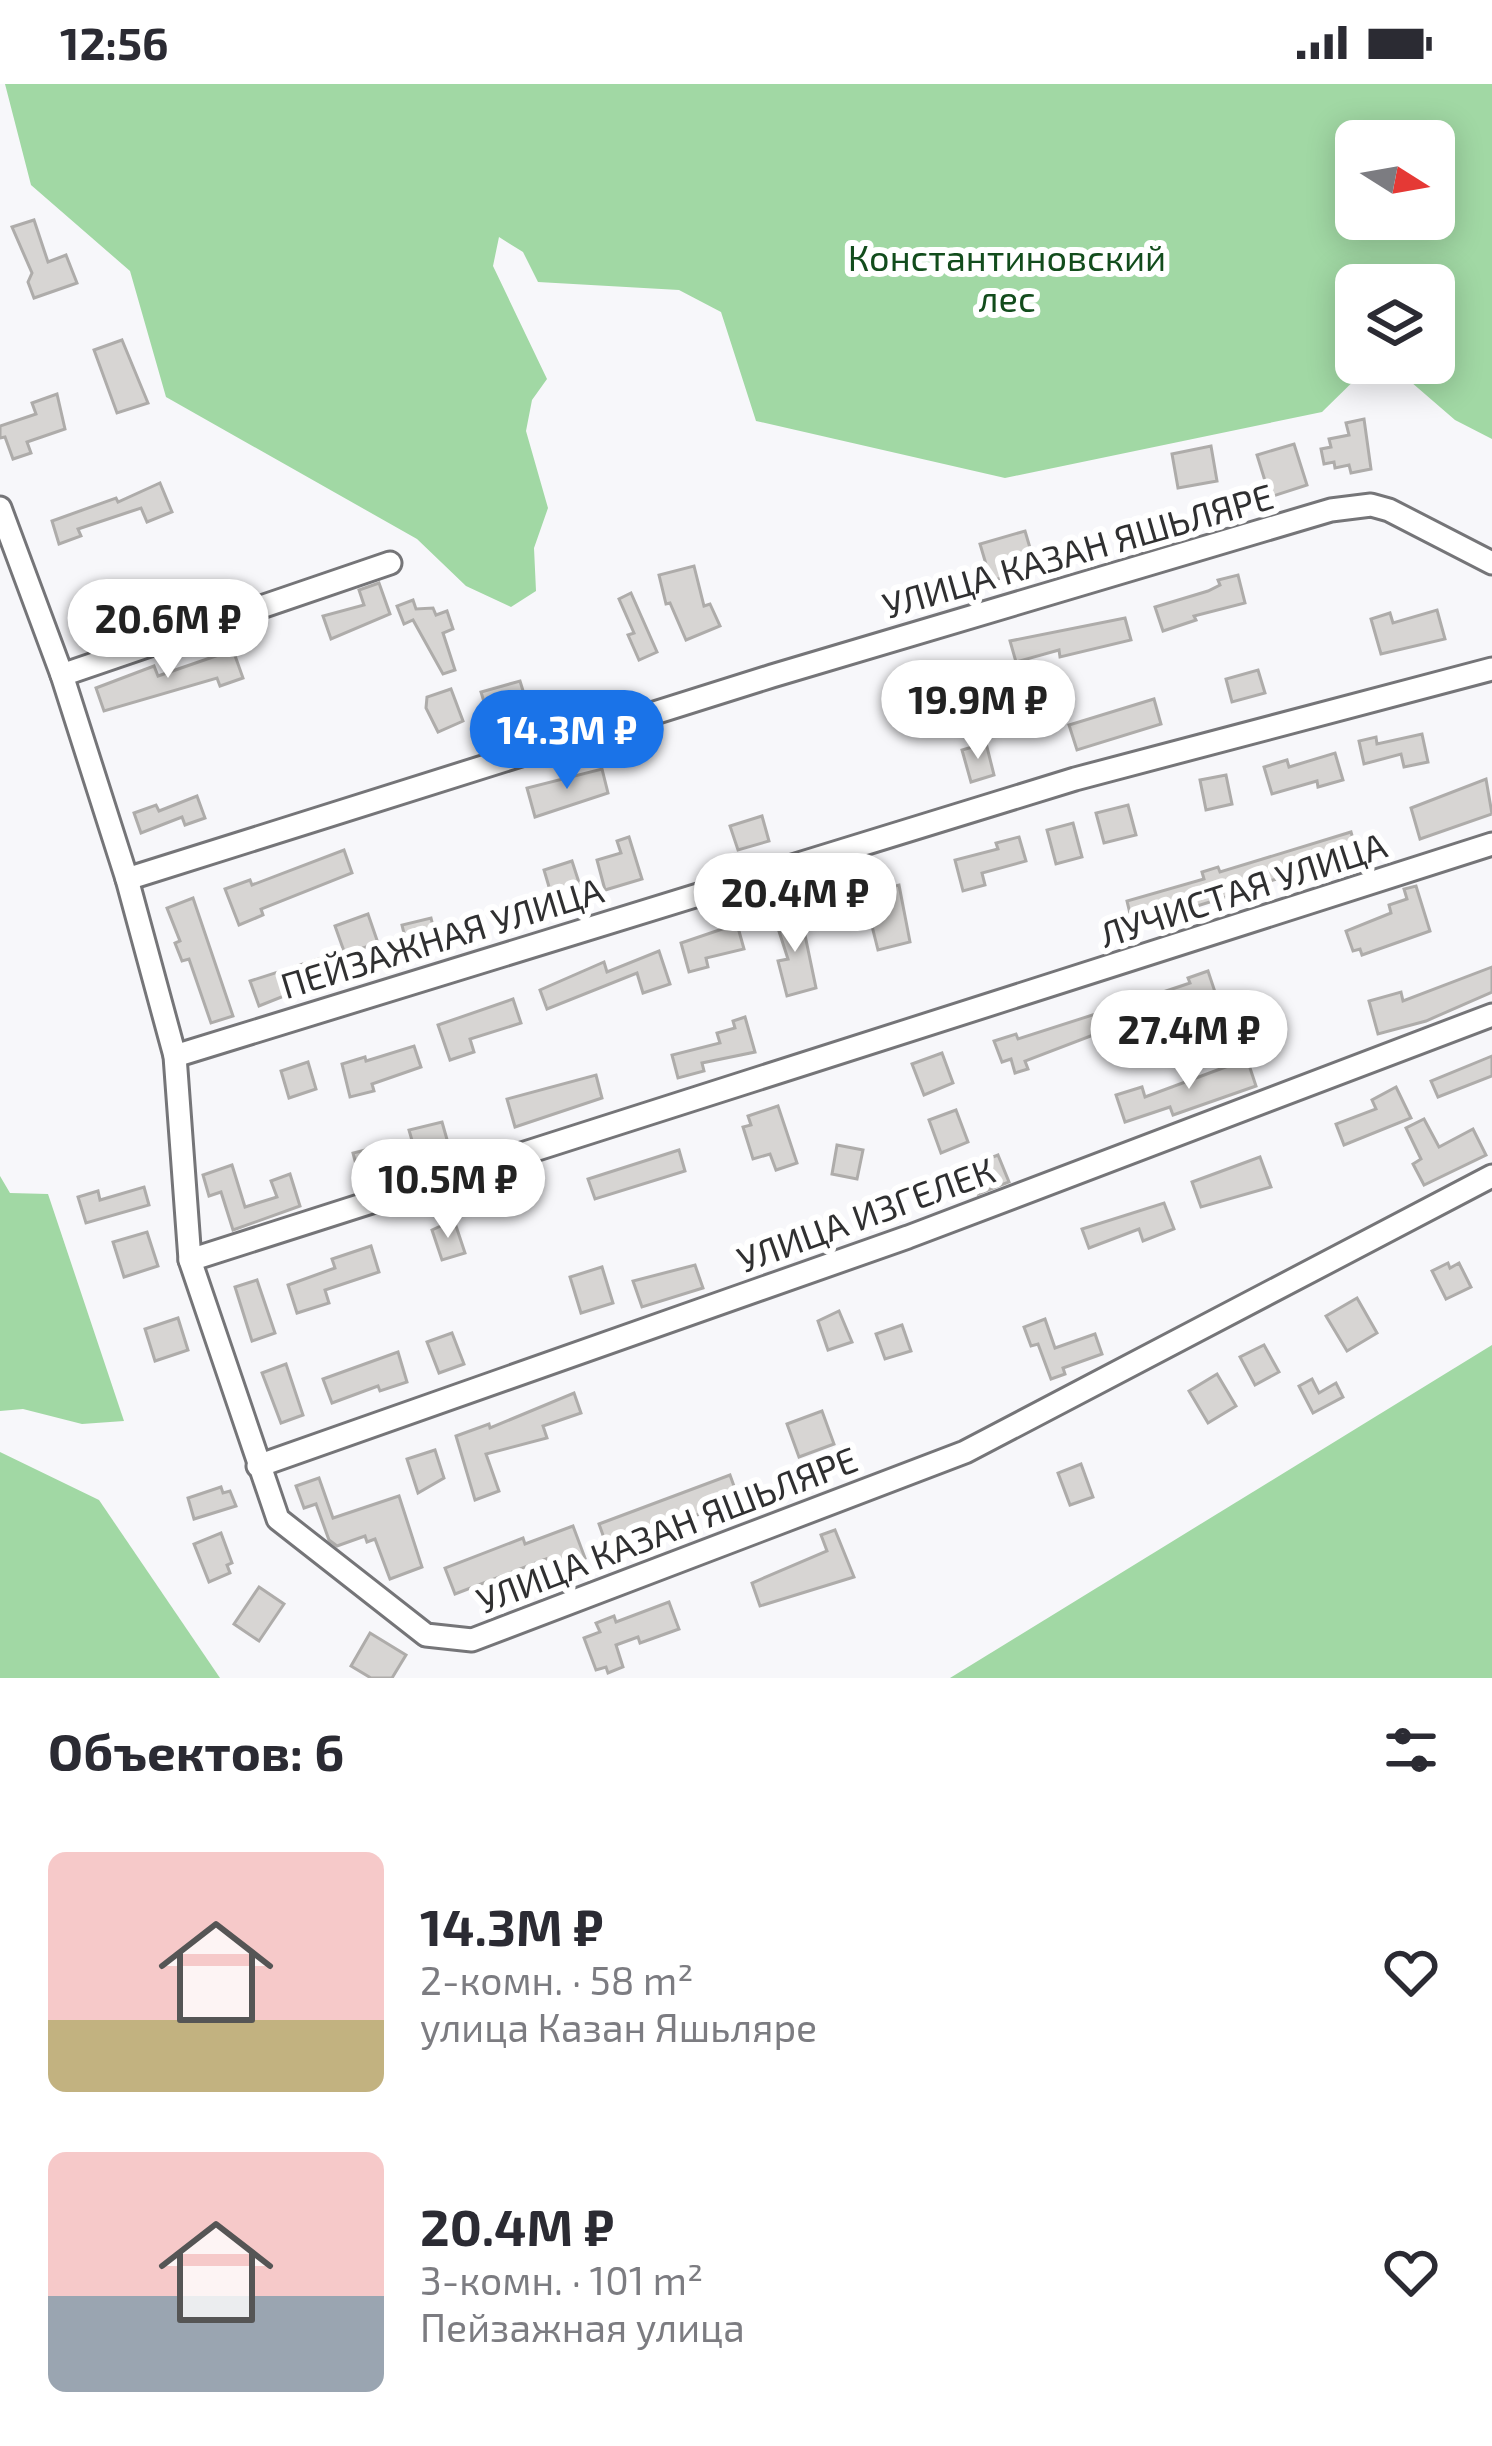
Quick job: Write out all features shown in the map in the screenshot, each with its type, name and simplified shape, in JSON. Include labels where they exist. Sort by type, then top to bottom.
[{"type":"street","name":"УЛИЦА КАЗАН ЯШЬЛЯРЕ","points":[[127,879],[772,676],[1331,510],[1370,505],[1389,510],[1492,563]]},
{"type":"street","name":"УЛИЦА КАЗАН ЯШЬЛЯРЕ","points":[[0,508],[62,675],[127,879],[175,1057],[190,1260],[278,1519],[426,1635],[472,1640],[965,1452],[1492,1176]]},
{"type":"street","points":[[62,675],[390,563]]},
{"type":"street","name":"ПЕЙЗАЖНАЯ УЛИЦА","points":[[175,1057],[1075,779],[1492,669]]},
{"type":"street","name":"ЛУЧИСТАЯ УЛИЦА","points":[[190,1260],[1492,844]]},
{"type":"street","name":"УЛИЦА ИЗГЕЛЕК","points":[[258,1466],[908,1237],[1492,1015]]},
{"type":"green space","name":"Константиновский лес","points":[[5,84],[1492,84],[1492,439],[1455,420],[1413,384],[1455,384],[1455,264],[1335,264],[1335,384],[1351,384],[1322,412],[1005,478],[756,421],[721,312],[679,290],[538,282],[523,252],[499,237],[493,266],[547,379],[532,400],[526,431],[548,508],[534,548],[536,591],[511,607],[466,586],[417,539],[166,397],[130,271],[31,185]]},
{"type":"green space","points":[[0,1176],[10,1193],[48,1194],[124,1421],[82,1424],[23,1409],[0,1411]]},
{"type":"green space","points":[[1492,1345],[1492,1678],[950,1678]]},
{"type":"green space","points":[[0,1452],[99,1500],[220,1678],[0,1678]]},
{"type":"building","points":[[34,220],[48,262],[66,255],[77,283],[34,298],[28,282],[32,273],[12,227]]},
{"type":"building","points":[[122,340],[148,403],[117,413],[94,350]]},
{"type":"building","points":[[57,394],[65,429],[27,442],[31,453],[13,459],[5,437],[0,438],[0,426],[36,414],[32,403]]},
{"type":"building","points":[[1364,419],[1371,469],[1351,473],[1349,465],[1324,464],[1321,449],[1331,447],[1329,439],[1349,435],[1346,423]]},
{"type":"building","points":[[1294,444],[1307,485],[1270,497],[1257,455]]},
{"type":"building","points":[[1211,446],[1217,481],[1178,488],[1172,454]]},
{"type":"building","points":[[160,483],[172,512],[147,522],[141,508],[78,529],[81,536],[59,544],[52,521],[116,498],[118,502]]},
{"type":"building","points":[[1025,531],[1036,568],[991,581],[980,544]]},
{"type":"building","points":[[694,566],[704,606],[710,604],[720,626],[686,640],[670,603],[666,604],[659,575]]},
{"type":"building","points":[[1238,575],[1245,603],[1194,616],[1196,620],[1163,631],[1155,607],[1208,591],[1220,585],[1218,580]]},
{"type":"building","points":[[379,583],[390,614],[331,639],[323,616],[364,605],[359,590]]},
{"type":"building","points":[[631,593],[657,652],[639,660],[628,635],[634,633],[619,599]]},
{"type":"building","points":[[413,600],[416,609],[433,608],[436,615],[447,611],[453,629],[443,633],[455,670],[443,674],[413,620],[404,624],[397,606]]},
{"type":"building","points":[[1437,610],[1445,639],[1381,654],[1371,619],[1390,613],[1393,623]]},
{"type":"building","points":[[1125,618],[1131,640],[1060,657],[1059,650],[1016,662],[1010,641]]},
{"type":"building","points":[[233,650],[243,678],[220,686],[217,678],[104,711],[96,688],[154,666],[158,676]]},
{"type":"building","points":[[1258,670],[1265,693],[1232,702],[1226,679]]},
{"type":"building","points":[[520,681],[532,720],[493,731],[481,692]]},
{"type":"building","points":[[451,689],[463,721],[438,732],[426,708],[427,697]]},
{"type":"building","points":[[1154,699],[1161,724],[1077,750],[1069,725]]},
{"type":"building","points":[[1422,734],[1428,762],[1404,767],[1401,754],[1364,764],[1359,741],[1376,737],[1377,744]]},
{"type":"building","points":[[986,743],[994,775],[971,782],[962,750]]},
{"type":"building","points":[[1335,753],[1343,780],[1318,787],[1317,781],[1272,794],[1264,767],[1287,760],[1289,767]]},
{"type":"building","points":[[602,769],[608,793],[535,817],[527,788]]},
{"type":"building","points":[[1226,775],[1232,804],[1206,810],[1200,780]]},
{"type":"building","points":[[1486,779],[1492,814],[1420,839],[1411,808]]},
{"type":"building","points":[[197,796],[205,818],[185,825],[182,817],[141,833],[134,813],[156,805],[159,811]]},
{"type":"building","points":[[1128,805],[1136,835],[1104,843],[1096,813]]},
{"type":"building","points":[[762,816],[769,841],[738,850],[730,826]]},
{"type":"building","points":[[1073,823],[1082,857],[1056,864],[1047,830]]},
{"type":"building","points":[[1351,832],[1358,857],[1262,883],[1264,890],[1250,895],[1248,890],[1133,926],[1127,901],[1204,879],[1202,872],[1218,867],[1220,872]]},
{"type":"building","points":[[629,837],[642,879],[605,890],[597,860],[621,853],[617,841]]},
{"type":"building","points":[[1019,837],[1026,861],[982,873],[985,885],[963,891],[955,860],[998,849],[996,843]]},
{"type":"building","points":[[344,850],[352,873],[261,909],[263,915],[239,925],[225,889],[250,880],[252,885]]},
{"type":"building","points":[[572,861],[584,898],[555,907],[544,870]]},
{"type":"building","points":[[899,885],[910,942],[878,950],[864,894]]},
{"type":"building","points":[[1416,886],[1430,931],[1362,955],[1360,949],[1353,951],[1346,931],[1391,913],[1389,905],[1407,899],[1404,889]]},
{"type":"building","points":[[193,898],[233,1016],[211,1023],[189,959],[182,961],[175,943],[180,941],[167,908]]},
{"type":"building","points":[[800,911],[816,988],[787,996],[778,961],[788,959],[775,919]]},
{"type":"building","points":[[368,914],[378,943],[345,954],[335,926]]},
{"type":"building","points":[[431,918],[438,946],[409,954],[402,925]]},
{"type":"building","points":[[737,924],[744,949],[706,958],[708,967],[689,972],[681,943]]},
{"type":"building","points":[[659,951],[670,984],[643,993],[637,973],[547,1009],[540,990],[604,962],[607,972]]},
{"type":"building","points":[[328,956],[334,976],[259,1006],[250,981]]},
{"type":"building","points":[[1492,967],[1492,992],[1426,1021],[1378,1034],[1369,1001],[1401,992],[1403,1001]]},
{"type":"building","points":[[1208,971],[1218,1001],[1104,1040],[1101,1032],[1025,1061],[1028,1069],[1015,1073],[1011,1059],[1002,1062],[994,1041],[1016,1034],[1018,1039],[1139,1000],[1190,983],[1188,978]]},
{"type":"building","points":[[513,999],[521,1023],[470,1039],[474,1052],[450,1060],[438,1025]]},
{"type":"building","points":[[745,1017],[755,1052],[702,1063],[704,1071],[678,1078],[672,1055],[720,1043],[717,1033],[735,1028],[733,1021]]},
{"type":"building","points":[[414,1046],[421,1067],[372,1084],[374,1091],[350,1097],[342,1064]]},
{"type":"building","points":[[942,1053],[953,1083],[924,1095],[912,1064]]},
{"type":"building","points":[[1492,1056],[1492,1076],[1438,1097],[1431,1081]]},
{"type":"building","points":[[1247,1059],[1256,1086],[1173,1115],[1170,1107],[1125,1122],[1116,1095],[1142,1087],[1145,1097]]},
{"type":"building","points":[[308,1062],[316,1089],[289,1098],[281,1071]]},
{"type":"building","points":[[596,1075],[602,1098],[515,1127],[507,1099]]},
{"type":"building","points":[[1396,1087],[1411,1118],[1344,1145],[1336,1124],[1376,1109],[1372,1100]]},
{"type":"building","points":[[778,1106],[797,1163],[776,1170],[770,1154],[753,1159],[743,1127],[751,1125],[748,1116]]},
{"type":"building","points":[[956,1110],[968,1142],[941,1153],[929,1120]]},
{"type":"building","points":[[1424,1119],[1439,1147],[1473,1129],[1486,1155],[1424,1185],[1413,1164],[1421,1159],[1406,1128]]},
{"type":"building","points":[[442,1122],[450,1150],[417,1158],[409,1130]]},
{"type":"building","points":[[385,1145],[392,1172],[360,1180],[353,1153]]},
{"type":"building","points":[[837,1145],[863,1150],[857,1179],[832,1174]]},
{"type":"building","points":[[679,1150],[685,1171],[595,1199],[588,1179]]},
{"type":"building","points":[[998,1155],[1009,1182],[978,1194],[967,1167]]},
{"type":"building","points":[[1260,1157],[1271,1187],[1201,1207],[1192,1182]]},
{"type":"building","points":[[232,1165],[245,1207],[277,1197],[271,1181],[290,1174],[300,1206],[233,1230],[221,1192],[209,1196],[203,1175]]},
{"type":"building","points":[[144,1187],[149,1205],[86,1223],[78,1197],[98,1191],[100,1200]]},
{"type":"building","points":[[1164,1203],[1174,1229],[1143,1241],[1139,1229],[1089,1248],[1082,1229]]},
{"type":"building","points":[[454,1220],[465,1253],[442,1260],[432,1230]]},
{"type":"building","points":[[147,1232],[158,1266],[124,1277],[113,1242]]},
{"type":"building","points":[[371,1246],[379,1272],[325,1290],[329,1303],[297,1313],[288,1285],[335,1268],[332,1259]]},
{"type":"building","points":[[1448,1263],[1450,1268],[1459,1263],[1471,1287],[1446,1299],[1432,1271]]},
{"type":"building","points":[[695,1265],[703,1288],[642,1307],[633,1281]]},
{"type":"building","points":[[602,1267],[613,1303],[581,1313],[570,1277]]},
{"type":"building","points":[[257,1280],[275,1333],[252,1341],[235,1287]]},
{"type":"building","points":[[1357,1298],[1377,1333],[1347,1351],[1326,1316]]},
{"type":"building","points":[[839,1311],[852,1342],[828,1350],[818,1321]]},
{"type":"building","points":[[178,1318],[188,1350],[155,1361],[145,1329]]},
{"type":"building","points":[[1045,1319],[1055,1348],[1095,1334],[1102,1354],[1063,1368],[1065,1374],[1051,1379],[1038,1344],[1031,1346],[1024,1327]]},
{"type":"building","points":[[902,1325],[911,1351],[885,1359],[876,1334]]},
{"type":"building","points":[[452,1333],[464,1364],[439,1373],[427,1342]]},
{"type":"building","points":[[1264,1345],[1279,1372],[1255,1385],[1240,1357]]},
{"type":"building","points":[[398,1352],[407,1382],[380,1391],[378,1386],[332,1403],[323,1379]]},
{"type":"building","points":[[286,1364],[303,1415],[281,1423],[262,1373]]},
{"type":"building","points":[[1217,1374],[1236,1406],[1208,1423],[1189,1391]]},
{"type":"building","points":[[1312,1379],[1319,1393],[1336,1383],[1343,1397],[1313,1413],[1299,1386]]},
{"type":"building","points":[[574,1393],[581,1413],[543,1426],[547,1438],[486,1454],[499,1491],[475,1500],[456,1436],[489,1424],[490,1428]]},
{"type":"building","points":[[822,1411],[834,1444],[799,1457],[787,1424]]},
{"type":"building","points":[[435,1450],[444,1478],[418,1493],[407,1459]]},
{"type":"building","points":[[1081,1464],[1093,1497],[1070,1505],[1058,1473]]},
{"type":"building","points":[[730,1475],[739,1500],[627,1540],[628,1545],[609,1552],[599,1524]]},
{"type":"building","points":[[319,1478],[333,1518],[399,1496],[422,1567],[390,1579],[375,1539],[367,1542],[365,1536],[337,1546],[329,1540],[316,1504],[304,1508],[296,1486]]},
{"type":"building","points":[[221,1487],[223,1493],[230,1491],[236,1506],[194,1519],[188,1498]]},
{"type":"building","points":[[573,1526],[585,1558],[550,1571],[546,1559],[455,1594],[445,1568],[523,1538],[525,1544]]},
{"type":"building","points":[[835,1530],[854,1577],[760,1606],[752,1583],[827,1551],[821,1535]]},
{"type":"building","points":[[221,1533],[232,1563],[227,1565],[230,1573],[209,1582],[194,1544]]},
{"type":"building","points":[[259,1587],[284,1604],[259,1641],[234,1624]]},
{"type":"building","points":[[669,1602],[679,1629],[640,1643],[638,1637],[616,1645],[623,1667],[608,1673],[606,1667],[596,1670],[584,1638],[600,1632],[596,1623],[614,1616],[616,1622]]},
{"type":"building","points":[[370,1633],[406,1655],[392,1678],[371,1678],[351,1666]]}]
